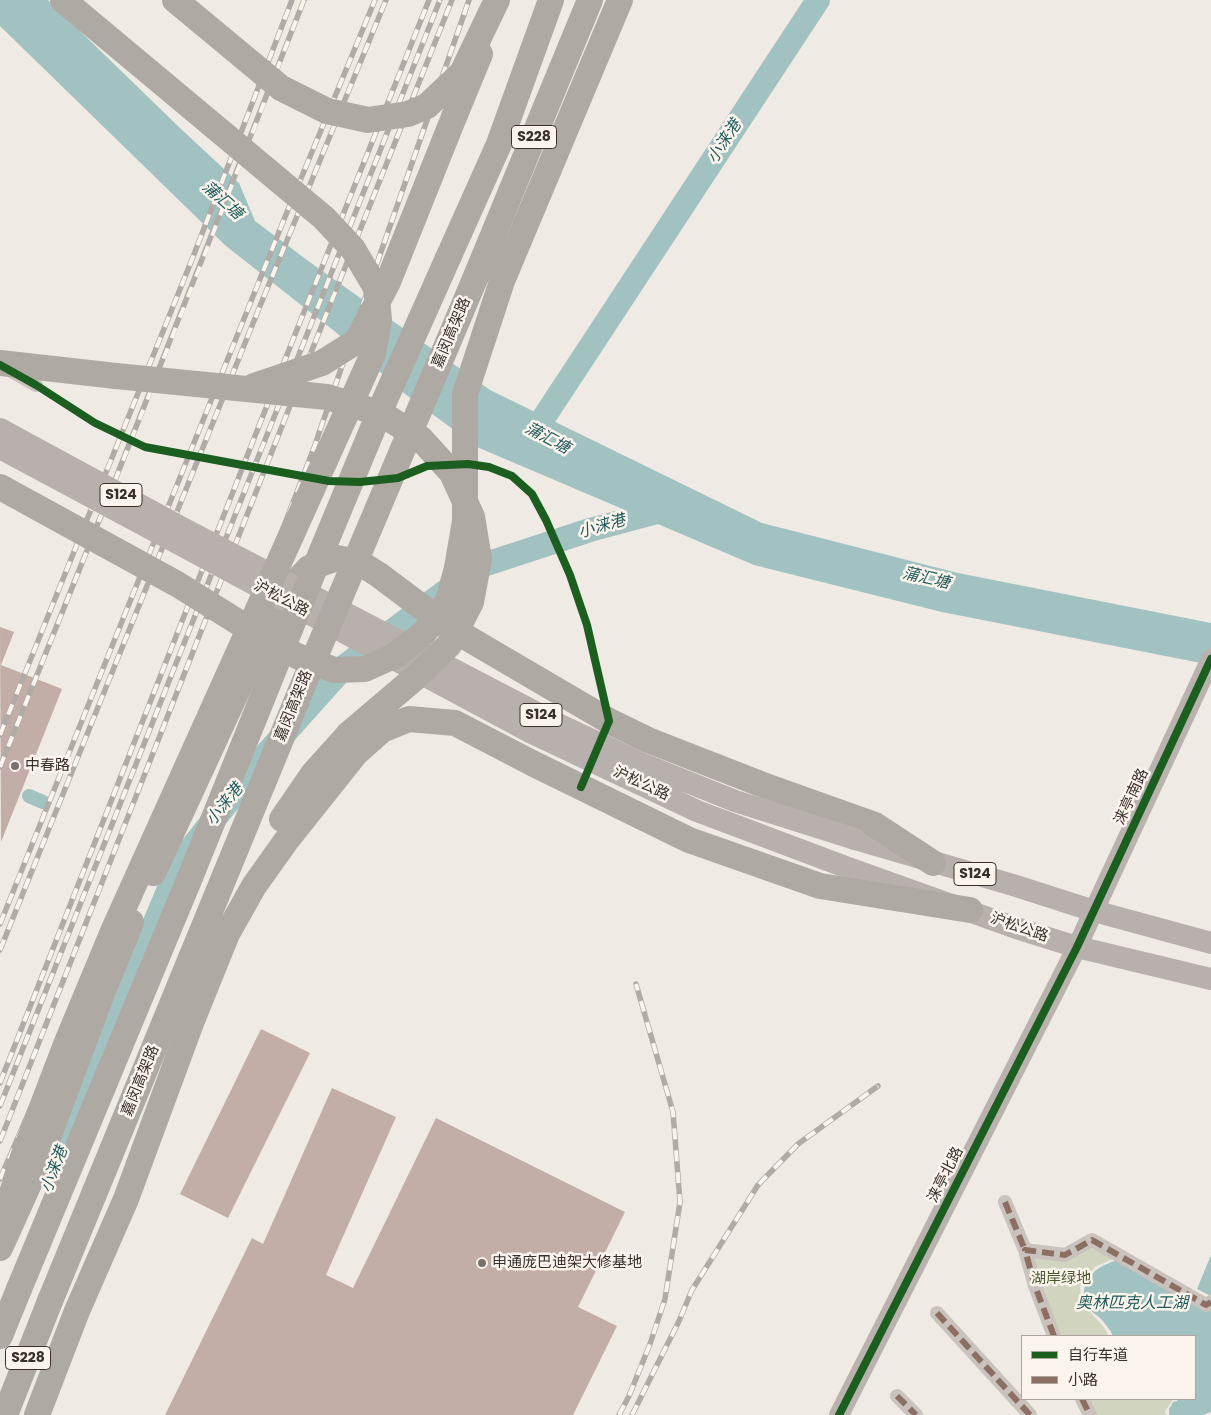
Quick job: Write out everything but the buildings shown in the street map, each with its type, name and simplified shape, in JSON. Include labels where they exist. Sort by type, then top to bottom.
[{"type":"highway","points":[[0,1233],[23,1157],[67,1042],[110,938],[372,354],[379,320],[376,288],[353,249],[324,218],[63,0]]},
{"type":"highway","points":[[175,0],[281,88],[327,111],[368,120],[408,114],[427,106],[462,73],[497,0]]},
{"type":"highway","points":[[246,388],[322,363],[357,341],[388,282],[502,0]]},
{"type":"highway","name":"S228","points":[[0,1336],[383,404],[499,144],[551,0]]},
{"type":"highway","name":"嘉闵高架路","points":[[5,1415],[312,662],[528,154],[590,0]]},
{"type":"highway","points":[[0,487],[177,584],[254,632],[297,656],[334,670],[365,669],[396,655],[424,633],[448,600],[457,568],[465,521],[465,394],[502,281],[620,0]]},
{"type":"highway","points":[[0,364],[326,397],[382,414],[421,439],[452,473],[472,517],[479,559],[471,602],[449,645],[416,677],[349,734],[313,774],[249,867],[201,959],[111,1193],[77,1311]]},
{"type":"highway","points":[[0,1248],[38,1164],[102,993],[137,908],[268,624],[287,592],[310,568],[337,558],[360,563],[447,626],[592,712],[648,740],[771,788],[875,825],[933,863]]},
{"type":"highway","points":[[37,1415],[77,1311],[126,1199],[191,1023],[227,934],[254,886],[286,840],[356,753],[382,730],[409,719],[455,723],[689,840],[820,886],[970,910]]},
{"type":"main road","name":"沪松公路","points":[[0,430],[186,530],[560,725],[643,764],[735,801],[933,863],[1013,885],[1094,911],[1211,943]]},
{"type":"main road","name":"沪松公路","points":[[0,448],[530,732],[697,811],[1016,928],[1077,947],[1211,979]]},
{"type":"street","points":[[0,364],[36,385]]},
{"type":"street","name":"涞亭南路","points":[[1077,947],[1211,659]]},
{"type":"street","name":"涞亭北路","points":[[839,1415],[1077,947]]},
{"type":"street","points":[[1005,1202],[1024,1250],[1034,1286],[1054,1335]]},
{"type":"street","points":[[1024,1250],[1064,1255],[1092,1240],[1187,1296],[1206,1305],[1211,1302]]},
{"type":"street","points":[[938,1313],[1030,1415]]},
{"type":"street","points":[[897,1396],[916,1415]]},
{"type":"street","points":[[1082,1400],[1090,1415]]},
{"type":"green space","name":"湖岸绿地","points":[[1092,1243],[1115,1258],[1095,1267],[1080,1287],[1081,1300],[1108,1335],[1058,1335],[1031,1258]]},
{"type":"green space","points":[[1087,1400],[1172,1400],[1165,1412],[1167,1415],[1095,1415]]},
{"type":"water","name":"蒲汇塘","points":[[0,0],[48,0],[239,183],[255,221],[490,390],[762,523],[958,573],[1211,623],[1211,665],[942,612],[754,565],[477,447],[401,391],[338,334],[226,246],[0,26]]},
{"type":"water","points":[[1211,1255],[1211,1296],[1197,1289]]},
{"type":"water","name":"奥林匹克人工湖","points":[[1120,1259],[1211,1310],[1211,1412],[1203,1415],[1169,1415],[1169,1409],[1173,1402],[1178,1400],[1196,1400],[1196,1335],[1112,1335],[1087,1304],[1084,1289],[1088,1279],[1095,1271]]},
{"type":"waterway","name":"小涞港","points":[[533,434],[818,0]]},
{"type":"waterway","name":"小涞港","points":[[58,1165],[91,1076],[180,862],[268,752],[345,666],[480,566],[590,530],[672,508]]},
{"type":"waterway","points":[[29,796],[43,802]]},
{"type":"waterway","points":[[170,858],[180,862]]},
{"type":"railway","points":[[0,735],[193,257],[292,0]]},
{"type":"railway","points":[[0,767],[154,384],[304,0]]},
{"type":"railway","points":[[0,924],[285,217],[375,0]]},
{"type":"railway","points":[[0,950],[260,306],[386,0]]},
{"type":"railway","points":[[0,1083],[429,0]]},
{"type":"railway","points":[[0,1106],[440,0]]},
{"type":"railway","points":[[0,1141],[452,0]]},
{"type":"railway","points":[[0,1179],[284,526],[315,445],[469,0]]},
{"type":"railway","points":[[619,1415],[629,1396],[650,1344],[665,1299],[680,1202],[673,1112],[636,984]]},
{"type":"railway","points":[[632,1415],[679,1321],[692,1290],[758,1185],[798,1144],[878,1086]]},
{"type":"marked path","points":[[1005,1202],[1025,1250]]},
{"type":"marked path","points":[[1054,1335],[1035,1286],[1025,1250],[1065,1255],[1092,1240],[1206,1305],[1211,1302]]},
{"type":"marked path","points":[[937,1313],[1030,1415]]},
{"type":"marked path","points":[[897,1396],[916,1415]]},
{"type":"marked path","points":[[1082,1400],[1090,1415]]},
{"type":"cycle path","points":[[0,365],[36,385],[95,423],[145,447],[329,481],[360,482],[398,478],[427,466],[468,464],[489,467],[512,476],[532,494],[546,520],[570,575],[587,625],[609,721],[581,787]]},
{"type":"cycle path","points":[[839,1415],[1077,947],[1211,659]]},
{"type":"place","name":"中春路","points":[[15,766]]},
{"type":"place","name":"申通庞巴迪架大修基地","points":[[482,1263]]}]
